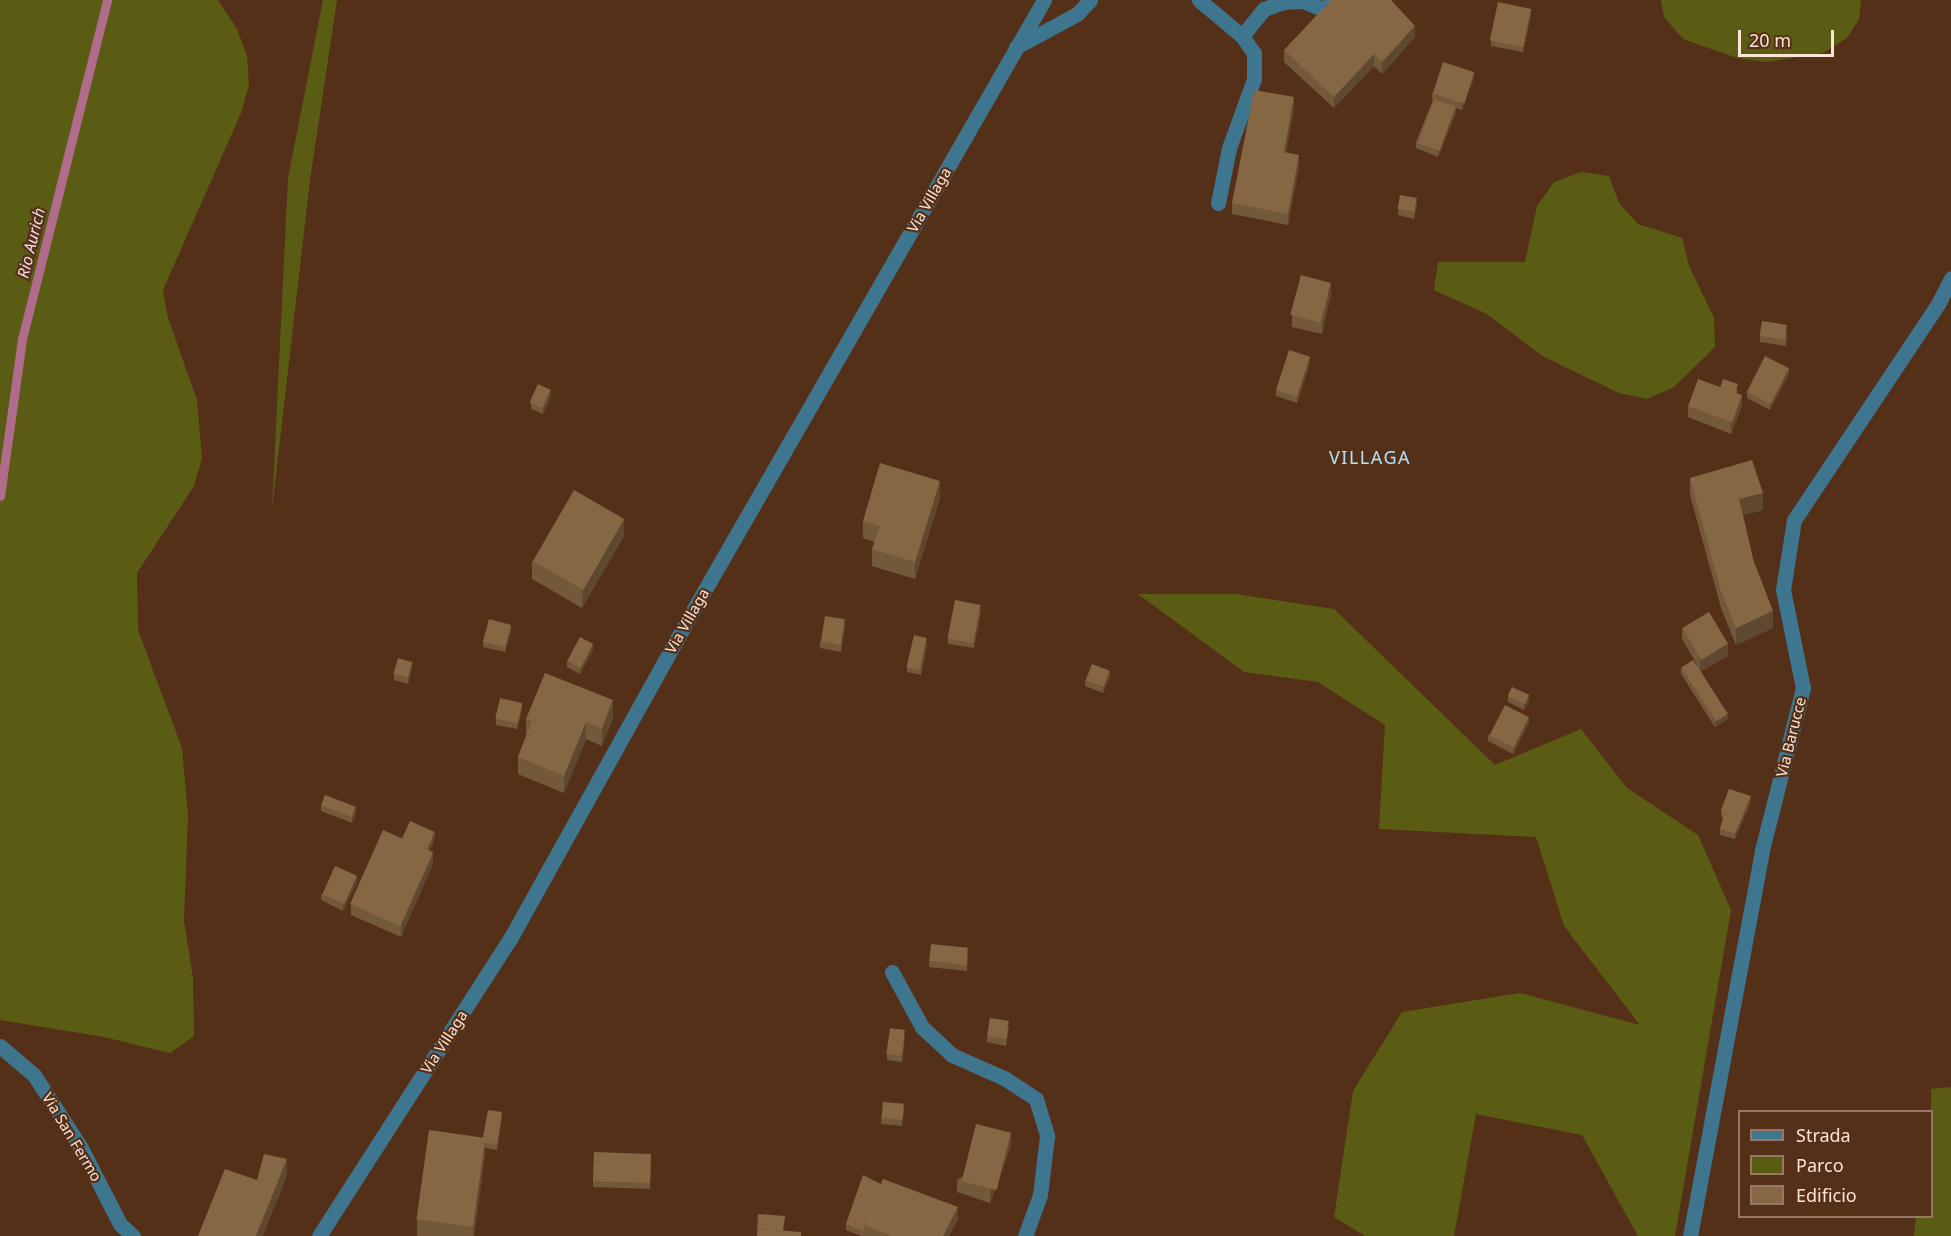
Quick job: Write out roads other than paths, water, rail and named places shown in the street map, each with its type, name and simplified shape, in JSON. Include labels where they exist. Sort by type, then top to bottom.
[{"type":"street","name":"Via Villaga","points":[[319,1236],[510,939],[684,626],[1044,0]]},
{"type":"street","points":[[1016,47],[1077,14],[1090,0]]},
{"type":"street","points":[[1199,0],[1242,36],[1254,53],[1254,79],[1229,148],[1218,202]]},
{"type":"street","points":[[1242,36],[1264,9],[1283,2],[1303,1],[1323,9],[1334,0]]},
{"type":"street","name":"Via Barucce","points":[[1690,1236],[1762,850],[1803,688],[1783,590],[1794,520],[1938,303],[1951,278]]},
{"type":"street","points":[[892,972],[922,1027],[952,1054],[1005,1078],[1035,1099],[1047,1136],[1040,1195],[1025,1236]]},
{"type":"street","name":"Via San Fermo","points":[[0,1046],[34,1075],[81,1148],[120,1224],[133,1236]]},
{"type":"waterway","name":"Rio Aurich","points":[[0,496],[22,339],[107,0]]},
{"type":"district","name":"VILLAGA","points":[[1370,457]]}]
